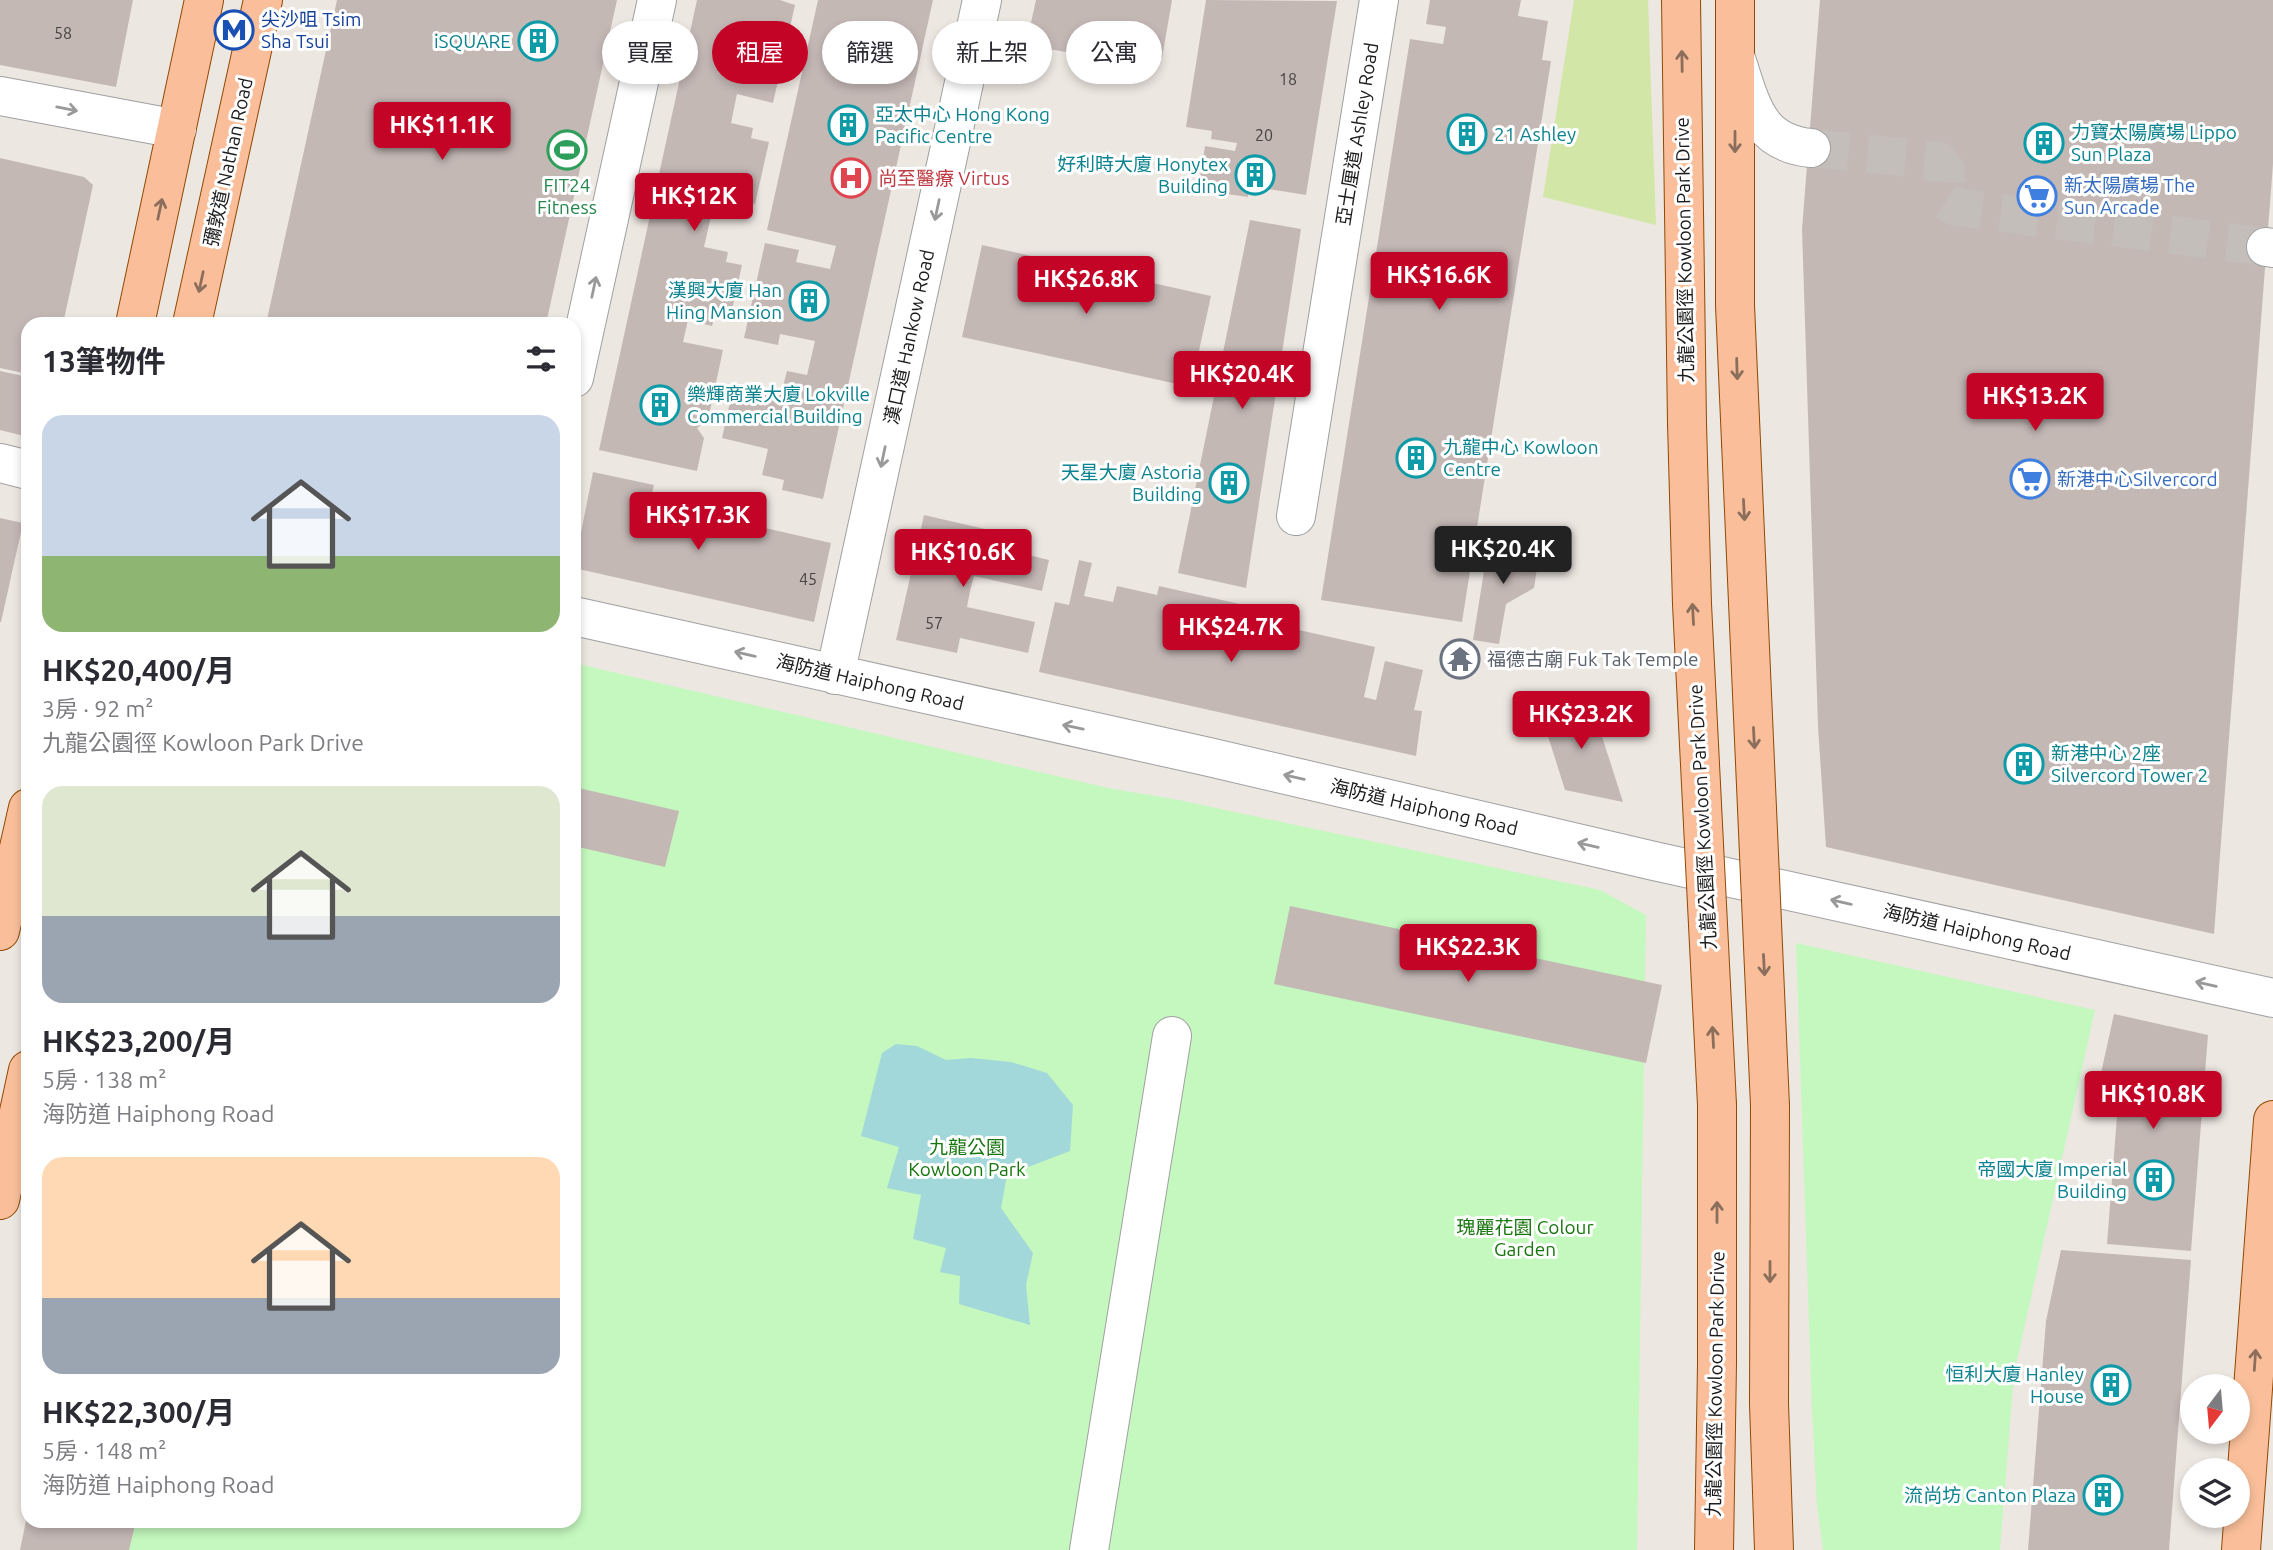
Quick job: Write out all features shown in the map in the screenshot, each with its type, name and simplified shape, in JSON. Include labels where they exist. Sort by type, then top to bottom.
[{"type":"main road","points":[[137,317],[204,0]]},
{"type":"main road","name":"彌敦道 Nathan Road","points":[[194,317],[263,0]]},
{"type":"main road","name":"九龍公園徑 Kowloon Park Drive","points":[[1681,0],[1692,604],[1717,1105],[1714,1550]]},
{"type":"main road","points":[[1735,0],[1735,305],[1770,1106],[1769,1404],[1774,1550]]},
{"type":"main road","points":[[0,931],[4,891],[21,832]]},
{"type":"main road","points":[[0,1200],[21,1102]]},
{"type":"main road","points":[[2241,1550],[2273,1120]]},
{"type":"main road","points":[[1773,1485],[1785,1550]]},
{"type":"street","points":[[581,346],[657,0]]},
{"type":"street","name":"漢口道 Hankow Road","points":[[835,675],[982,0]]},
{"type":"street","name":"亞士厘道 Ashley Road","points":[[1296,516],[1379,0]]},
{"type":"street","points":[[1735,57],[1751,103],[1761,122],[1776,137],[1792,146],[1811,148]]},
{"type":"street","points":[[0,96],[177,129]]},
{"type":"street","points":[[0,463],[21,468]]},
{"type":"street","name":"海防道 Haiphong Road","points":[[581,618],[1209,757],[1654,861],[2273,998]]},
{"type":"street","points":[[1089,1550],[1172,1036]]},
{"type":"green space","points":[[1574,0],[1648,0],[1656,225],[1543,197]]},
{"type":"green space","name":"九龍公園 Kowloon Park","points":[[581,665],[1108,788],[1179,800],[1600,890],[1646,915],[1637,1550],[20,1550],[25,1528],[581,1528]]},
{"type":"green space","points":[[1796,943],[2095,1010],[2014,1374],[2000,1550],[1823,1550],[1817,1505],[1812,1411]]},
{"type":"water","points":[[896,1044],[917,1046],[946,1060],[971,1058],[1011,1062],[1047,1073],[1073,1105],[1070,1151],[1007,1175],[1001,1208],[1033,1253],[1026,1285],[1030,1325],[959,1304],[960,1276],[940,1272],[946,1248],[913,1239],[921,1195],[887,1188],[899,1147],[861,1136],[882,1053]]},
{"type":"building","points":[[0,0],[133,0],[116,87],[0,65]]},
{"type":"building","points":[[337,0],[617,0],[612,21],[602,21],[602,68],[548,317],[268,317]]},
{"type":"building","points":[[697,0],[780,0],[795,5],[791,21],[712,21],[712,84],[777,84],[773,103],[737,94],[731,123],[753,128],[751,138],[769,142],[755,204],[741,200],[739,208],[714,203],[704,247],[728,252],[726,262],[742,265],[730,319],[715,316],[712,326],[688,320],[683,342],[723,350],[708,420],[697,428],[704,438],[697,471],[599,450],[679,84],[698,84],[698,21],[692,21]]},
{"type":"building","points":[[818,0],[933,0],[918,68],[918,21],[822,21],[822,84],[914,84],[823,499],[782,490],[784,480],[762,475],[768,449],[722,438],[734,384],[781,394],[787,371],[807,375],[815,341],[780,334],[778,345],[744,338],[765,243],[799,250],[796,262],[830,269],[836,246],[767,230],[799,84],[808,84],[808,45]]},
{"type":"building","points":[[1036,0],[1172,0],[1162,58],[1162,21],[1066,21],[1066,52],[1052,50],[1052,21],[1031,21]]},
{"type":"building","points":[[1206,0],[1337,1],[1306,195],[1249,186],[1248,197],[1198,190],[1205,146],[1235,151],[1237,143],[1211,139],[1212,131],[1186,127]]},
{"type":"building","points":[[1430,0],[1521,0],[1518,16],[1548,21],[1542,60],[1551,61],[1462,622],[1321,600],[1410,39],[1443,44],[1446,27],[1426,24]]},
{"type":"building","name":"新港中心Silvercord","points":[[1820,0],[2273,0],[2273,164],[2214,934],[1826,847],[1818,727],[1802,229]]},
{"type":"building","points":[[0,158],[84,177],[93,185],[65,317],[21,317],[21,372],[0,368]]},
{"type":"building","points":[[1250,220],[1301,229],[1246,588],[1178,573]]},
{"type":"building","points":[[982,245],[1211,296],[1191,387],[962,337]]},
{"type":"building","points":[[0,371],[21,376],[21,435],[0,430]]},
{"type":"building","points":[[593,472],[654,485],[650,502],[831,543],[814,622],[581,570],[581,533]]},
{"type":"building","points":[[924,515],[985,529],[982,544],[1049,560],[1042,591],[974,576],[970,591],[967,607],[1035,622],[1028,653],[960,638],[957,653],[896,640]]},
{"type":"building","points":[[0,518],[21,523],[21,532],[0,622]]},
{"type":"building","name":"福德古廟 Fuk Tak Temple","points":[[1489,540],[1540,549],[1534,588],[1506,604],[1499,644],[1473,640]]},
{"type":"building","points":[[1079,560],[1092,563],[1084,596],[1113,602],[1117,586],[1157,595],[1159,586],[1293,616],[1290,628],[1375,647],[1364,697],[1376,700],[1385,661],[1423,670],[1414,710],[1422,711],[1416,756],[1039,672],[1055,602],[1069,605]]},
{"type":"building","points":[[1590,699],[1623,802],[1565,790],[1541,714]]},
{"type":"building","points":[[581,789],[679,811],[665,867],[581,848]]},
{"type":"building","points":[[1290,906],[1662,985],[1646,1063],[1274,984]]},
{"type":"building","name":"帝國大廈 Imperial Building","points":[[2114,1014],[2208,1035],[2191,1251],[2107,1244],[2117,1116],[2092,1114]]},
{"type":"building","name":"恒利大廈 Hanley House","points":[[2061,1250],[2191,1260],[2182,1374],[2180,1374],[2169,1550],[2028,1550],[2046,1321]]},
{"type":"building","points":[[25,1528],[134,1528],[129,1550],[20,1550]]},
{"type":"tunnel","points":[[1811,148],[1939,161],[1946,171],[1945,200],[1956,207],[2266,247]]},
{"type":"place","name":"尖沙咀 Tsim Sha Tsui","points":[[234,30]]},
{"type":"place","name":"iSQUARE","points":[[538,41]]},
{"type":"place","name":"亞太中心 Hong Kong Pacific Centre","points":[[848,125]]},
{"type":"place","name":"21 Ashley","points":[[1467,134]]},
{"type":"place","name":"力寶太陽廣場 Lippo Sun Plaza","points":[[2044,143]]},
{"type":"place","name":"FIT24 Fitness","points":[[567,150]]},
{"type":"place","name":"好利時大廈 Honytex Building","points":[[1255,175]]},
{"type":"place","name":"尚至醫療 Virtus","points":[[851,178]]},
{"type":"place","name":"新太陽廣場 The Sun Arcade","points":[[2037,196]]},
{"type":"place","name":"漢興大廈 Han Hing Mansion","points":[[809,301]]},
{"type":"place","name":"樂輝商業大廈 Lokville Commercial Building","points":[[660,405]]},
{"type":"place","name":"九龍中心 Kowloon Centre","points":[[1416,458]]},
{"type":"place","name":"新港中心Silvercord","points":[[2030,479]]},
{"type":"place","name":"天星大廈 Astoria Building","points":[[1229,483]]},
{"type":"place","name":"福德古廟 Fuk Tak Temple","points":[[1460,659]]},
{"type":"place","name":"新港中心 2座 Silvercord Tower 2","points":[[2024,764]]},
{"type":"place","name":"帝國大廈 Imperial Building","points":[[2154,1180]]},
{"type":"place","name":"恒利大廈 Hanley House","points":[[2111,1385]]},
{"type":"place","name":"流尚坊 Canton Plaza","points":[[2103,1495]]},
{"type":"park label","name":"瑰麗花園 Colour Garden","points":[[1525,1238]]}]
